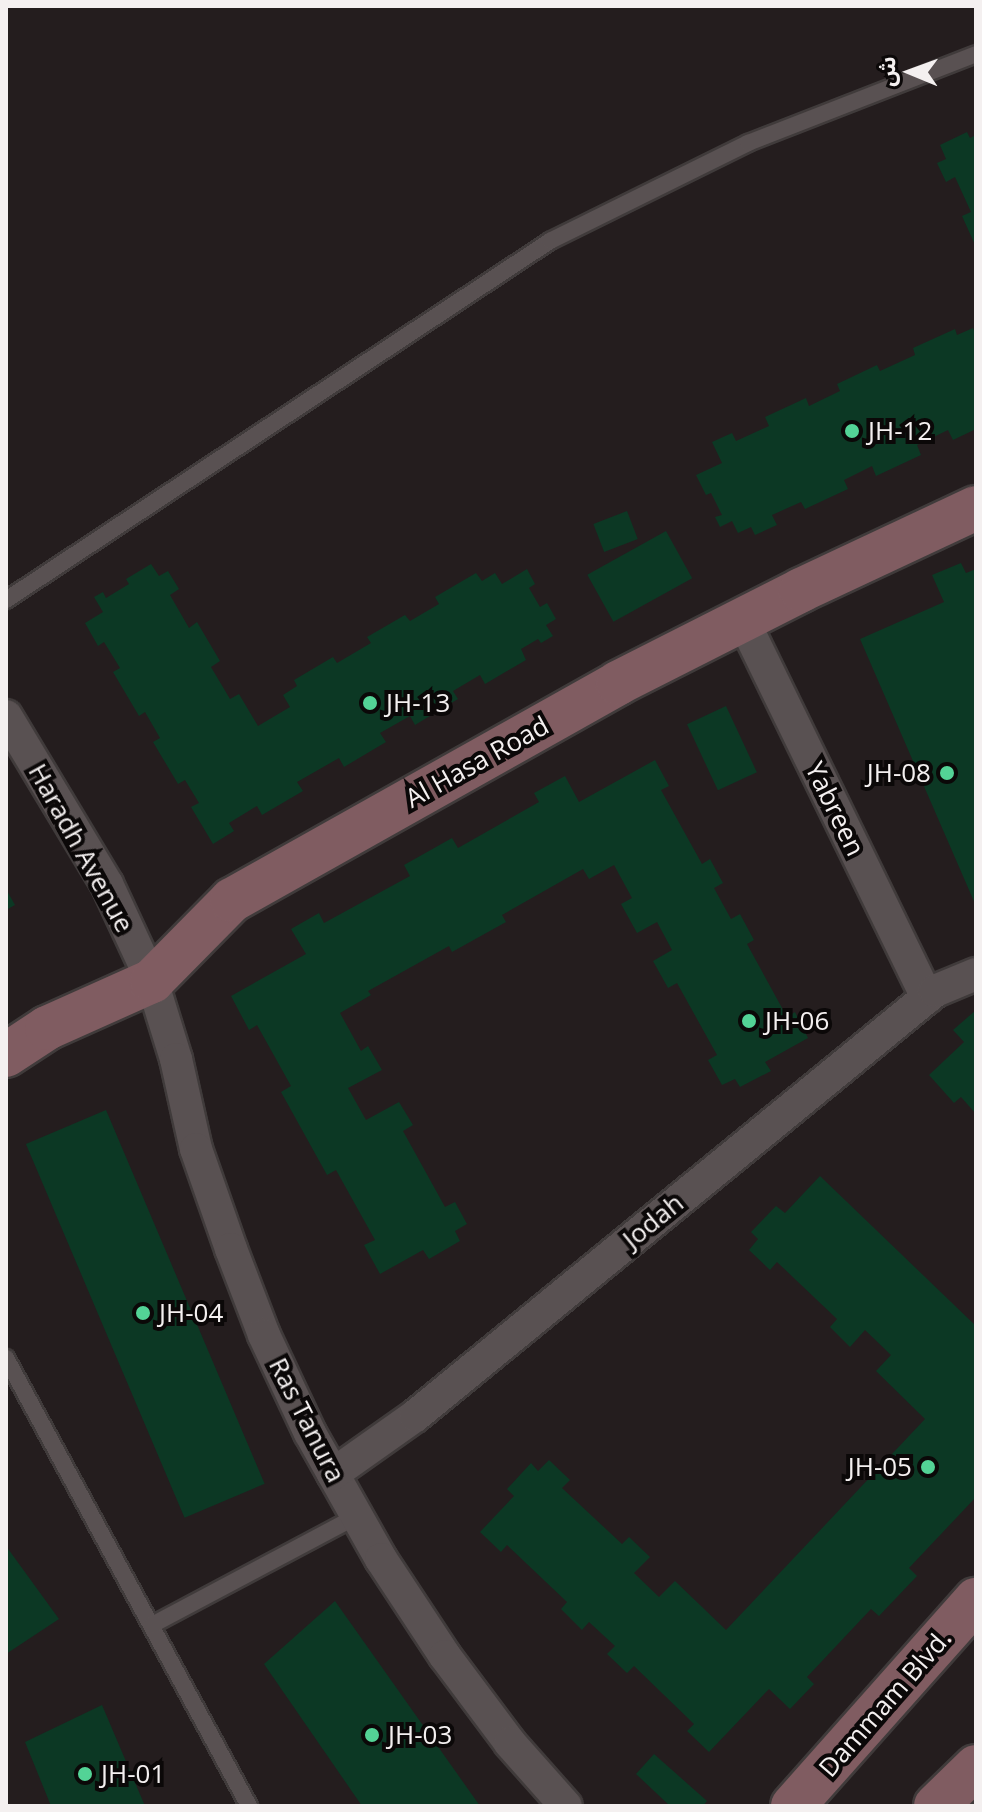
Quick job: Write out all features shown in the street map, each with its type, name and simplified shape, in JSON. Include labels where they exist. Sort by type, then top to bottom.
[{"type":"main road","name":"Al Hasa Road","points":[[6,1055],[47,1028],[152,981],[232,900],[618,683],[976,508]]},
{"type":"main road","name":"Dammam Blvd.","points":[[793,1806],[976,1600]]},
{"type":"main road","points":[[936,1806],[976,1767]]},
{"type":"street","name":"Yabreen","points":[[743,620],[927,998]]},
{"type":"street","name":"Haradh Avenue","points":[[8,725],[107,884],[152,981]]},
{"type":"street","name":"Jodah","points":[[333,1474],[415,1416],[927,998],[976,974]]},
{"type":"street","name":"Ras Tanura","points":[[152,981],[176,1059],[196,1149],[231,1249],[264,1335],[333,1474],[445,1656],[510,1743],[566,1806]]},
{"type":"lane","points":[[6,600],[550,241],[748,143],[976,54]]},
{"type":"lane","points":[[6,1358],[249,1806]]},
{"type":"lane","points":[[152,1625],[357,1516]]},
{"type":"building","points":[[967,132],[970,138],[976,135],[976,247],[962,216],[971,212],[955,177],[946,182],[937,163],[946,159],[940,145]]},
{"type":"building","name":"JH-12","points":[[973,328],[976,336],[976,429],[953,440],[948,430],[917,445],[921,455],[876,476],[872,466],[844,480],[848,489],[805,509],[801,502],[772,515],[777,525],[755,535],[751,527],[738,533],[732,521],[720,527],[715,517],[722,515],[711,493],[706,495],[696,475],[722,463],[712,442],[732,433],[736,441],[769,426],[765,417],[806,398],[809,406],[840,391],[837,384],[877,365],[880,371],[915,355],[913,348],[955,329],[957,335]]},
{"type":"building","points":[[627,511],[638,539],[604,552],[593,524]]},
{"type":"building","points":[[666,531],[692,578],[613,622],[587,575]]},
{"type":"building","name":"JH-08","points":[[961,563],[966,573],[976,569],[976,906],[860,639],[944,602],[932,575]]},
{"type":"building","name":"JH-13","points":[[151,564],[159,576],[168,571],[179,589],[170,595],[189,628],[197,622],[220,661],[211,667],[230,699],[239,694],[258,726],[290,707],[283,695],[297,686],[294,680],[333,657],[337,663],[371,643],[367,637],[405,615],[410,621],[439,604],[435,597],[476,573],[482,581],[495,573],[502,584],[527,569],[535,584],[529,588],[540,607],[547,603],[556,619],[546,625],[553,636],[541,643],[538,639],[521,649],[526,660],[485,684],[480,675],[453,691],[458,699],[415,725],[410,716],[380,733],[386,742],[344,767],[339,758],[297,782],[303,791],[262,815],[257,806],[229,823],[234,831],[213,844],[191,807],[199,803],[185,780],[178,784],[153,742],[160,738],[145,712],[139,716],[113,672],[120,668],[104,642],[98,646],[85,623],[103,612],[94,597],[103,592],[106,598],[129,584],[126,579]]},
{"type":"building","points":[[726,706],[757,772],[718,790],[687,724]]},
{"type":"building","name":"JH-06","points":[[655,760],[669,786],[661,790],[702,864],[710,859],[723,883],[714,888],[731,919],[740,914],[754,940],[747,944],[787,1017],[795,1012],[808,1038],[765,1062],[771,1071],[740,1087],[735,1079],[722,1085],[708,1060],[717,1055],[677,983],[668,988],[653,961],[672,950],[657,922],[637,933],[621,904],[632,898],[614,865],[589,879],[583,869],[502,915],[506,922],[452,952],[449,946],[368,991],[371,995],[340,1013],[361,1051],[368,1046],[382,1070],[348,1088],[366,1120],[399,1102],[413,1125],[403,1131],[445,1207],[455,1202],[467,1224],[455,1231],[460,1241],[429,1259],[423,1250],[380,1274],[364,1245],[375,1240],[336,1170],[327,1175],[281,1092],[291,1086],[257,1025],[249,1030],[231,996],[306,954],[291,929],[319,913],[324,923],[410,876],[404,865],[452,838],[458,848],[539,802],[534,793],[565,776],[579,802]]},
{"type":"building","points":[[6,889],[15,905],[6,910]]},
{"type":"building","points":[[976,1010],[976,1114],[961,1097],[954,1103],[929,1075],[964,1042],[953,1030]]},
{"type":"building","name":"JH-04","points":[[106,1110],[265,1484],[185,1518],[26,1144]]},
{"type":"building","name":"JH-05","points":[[820,1176],[976,1326],[976,1497],[909,1568],[917,1576],[879,1616],[871,1609],[807,1677],[814,1684],[790,1709],[769,1689],[709,1752],[687,1731],[694,1724],[634,1666],[627,1673],[607,1654],[615,1646],[589,1622],[582,1630],[561,1609],[567,1602],[507,1545],[501,1552],[480,1532],[514,1496],[507,1489],[531,1463],[538,1471],[549,1460],[570,1480],[562,1488],[622,1544],[629,1537],[650,1557],[634,1573],[659,1597],[675,1581],[726,1630],[925,1419],[876,1371],[891,1355],[865,1330],[850,1347],[830,1327],[837,1319],[777,1262],[770,1270],[749,1250],[758,1239],[751,1232],[776,1206],[785,1213]]},
{"type":"building","points":[[6,1546],[59,1619],[6,1654]]},
{"type":"building","name":"JH-03","points":[[335,1601],[480,1806],[362,1806],[264,1664]]},
{"type":"building","name":"JH-01","points":[[102,1705],[145,1806],[51,1806],[25,1742]]},
{"type":"building","points":[[654,1754],[707,1801],[703,1806],[670,1806],[636,1774]]},
{"type":"place","name":"JH-12","points":[[852,431]]},
{"type":"place","name":"JH-13","points":[[370,703]]},
{"type":"place","name":"JH-08","points":[[947,773]]},
{"type":"place","name":"JH-06","points":[[749,1021]]},
{"type":"place","name":"JH-04","points":[[143,1313]]},
{"type":"place","name":"JH-05","points":[[928,1467]]},
{"type":"place","name":"JH-03","points":[[372,1735]]},
{"type":"place","name":"JH-01","points":[[85,1774]]}]
